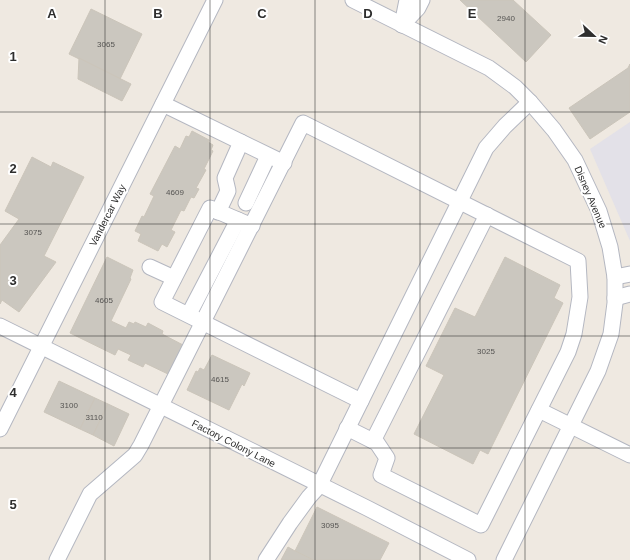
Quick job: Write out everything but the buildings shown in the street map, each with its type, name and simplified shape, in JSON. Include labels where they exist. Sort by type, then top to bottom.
[{"type":"street","name":"Vandercar Way","points":[[0,429],[214,0]]},
{"type":"street","name":"Disney Avenue","points":[[353,0],[489,68],[515,87],[530,102],[554,130],[574,160],[599,211],[610,247],[623,275],[615,298],[610,334],[598,371],[504,560]]},
{"type":"street","points":[[402,25],[407,0]]},
{"type":"street","points":[[402,25],[418,8],[422,0]]},
{"type":"street","points":[[266,560],[290,523],[319,486],[486,148],[505,126],[530,102]]},
{"type":"street","points":[[163,104],[284,163]]},
{"type":"street","points":[[57,560],[90,494],[136,455],[303,124],[578,261],[580,297],[574,334],[568,352],[481,525],[381,475],[387,458],[377,443],[348,428]]},
{"type":"street","points":[[218,212],[228,191],[225,178],[241,142]]},
{"type":"street","points":[[246,203],[268,156]]},
{"type":"street","points":[[252,226],[210,208],[162,302],[189,314],[361,401]]},
{"type":"street","points":[[373,441],[487,215]]},
{"type":"street","points":[[189,314],[238,220]]},
{"type":"street","points":[[150,267],[174,278]]},
{"type":"street","points":[[615,298],[630,294]]},
{"type":"street","name":"Factory Colony Lane","points":[[0,326],[319,486],[450,556],[468,560]]},
{"type":"street","points":[[539,410],[630,456]]},
{"type":"shaded area","points":[[630,122],[630,241],[590,149]]}]
